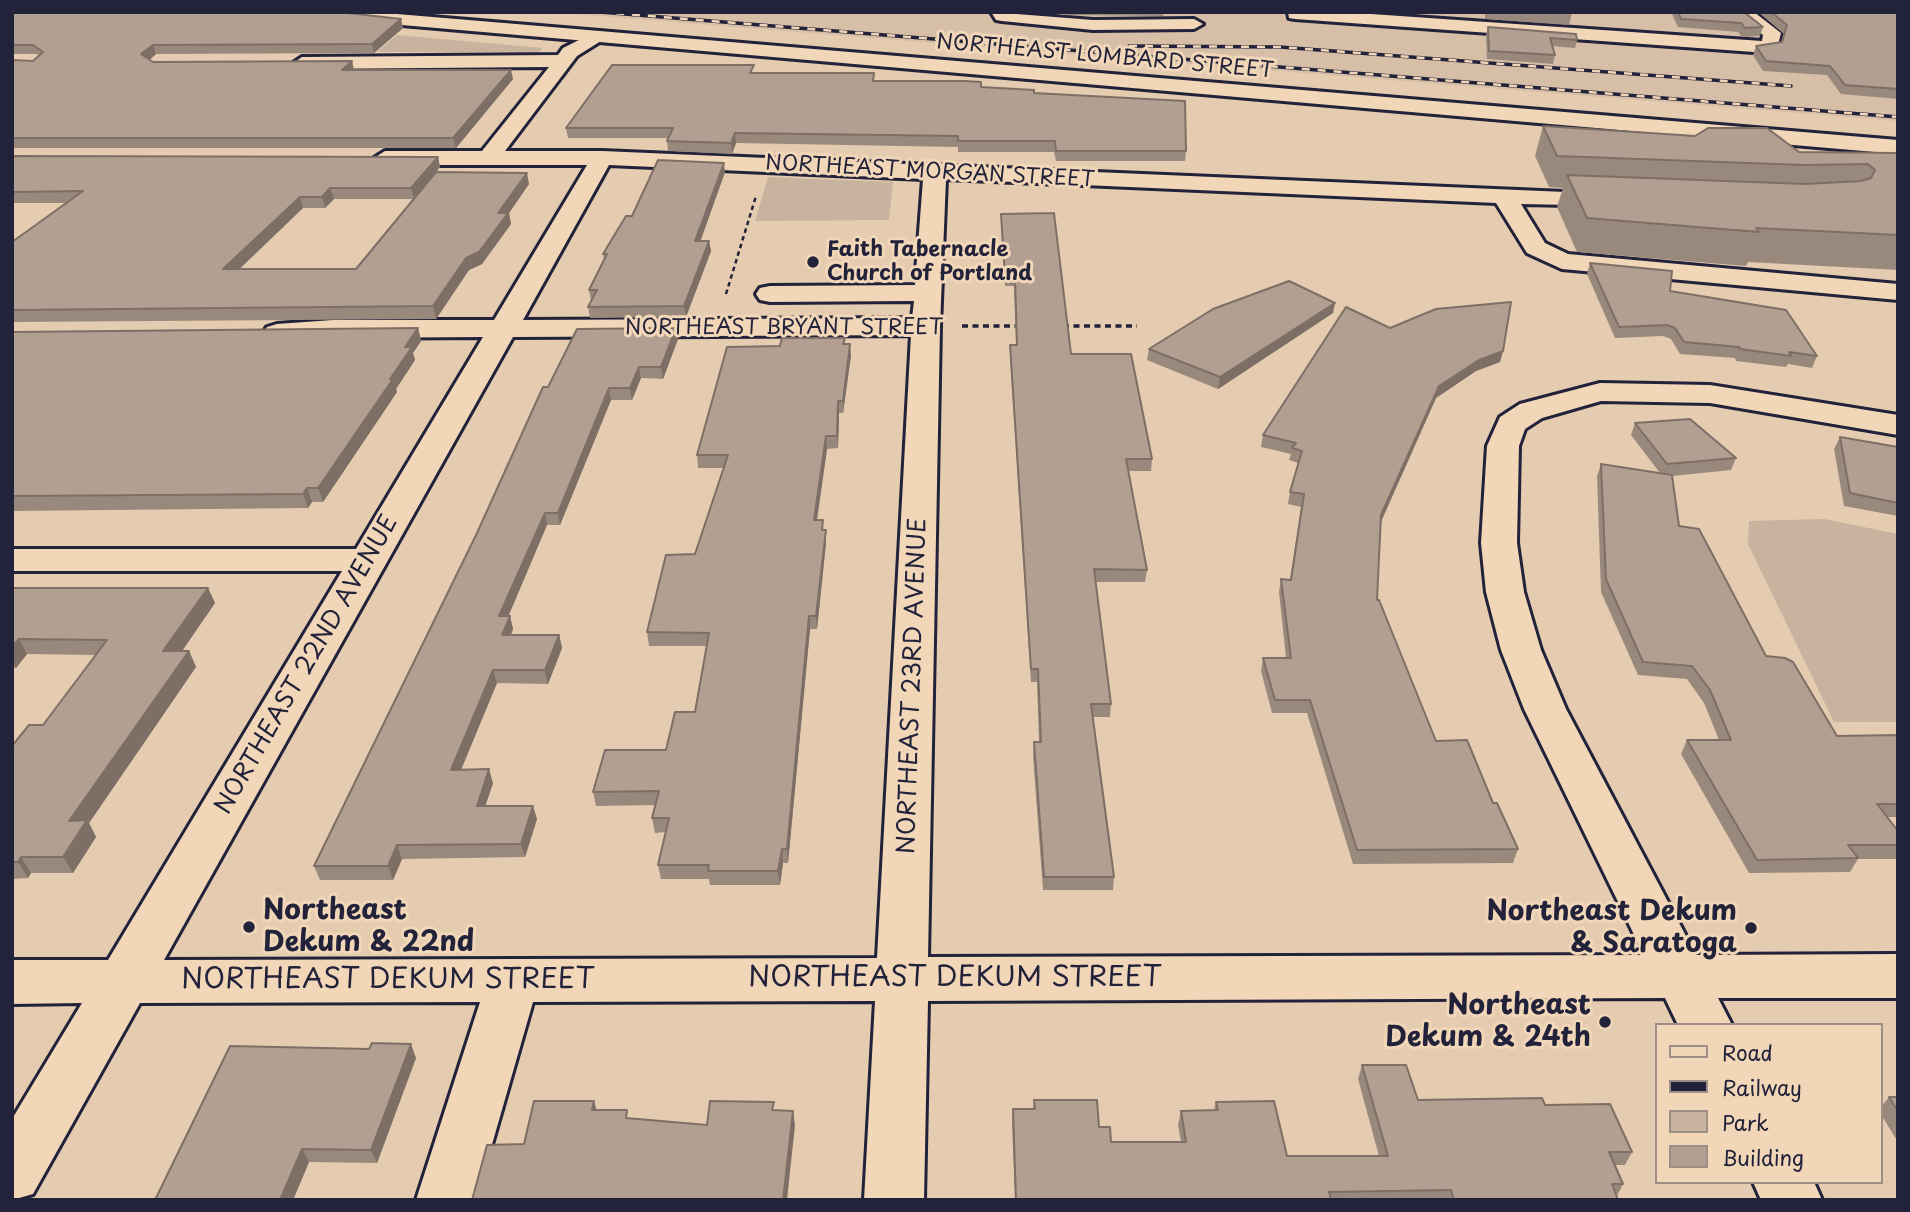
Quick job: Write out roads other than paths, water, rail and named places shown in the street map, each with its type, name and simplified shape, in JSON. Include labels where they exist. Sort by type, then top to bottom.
[{"type":"street","name":"NORTHEAST LOMBARD STREET","points":[[309,12],[1580,130],[1684,129],[1898,147]]},
{"type":"street","points":[[999,12],[1002,16],[1093,25],[1193,22]]},
{"type":"street","points":[[1295,14],[1754,47],[1771,45],[1772,33],[1743,12]]},
{"type":"street","points":[[488,158],[575,47],[596,37]]},
{"type":"street","points":[[281,64],[563,61]]},
{"type":"street","points":[[1684,129],[1685,157]]},
{"type":"street","name":"NORTHEAST MORGAN STREET","points":[[362,158],[602,158],[1641,202]]},
{"type":"street","name":"NORTHEAST 22ND AVENUE","points":[[12,1174],[602,158]]},
{"type":"street","name":"NORTHEAST 23RD AVENUE","points":[[894,1200],[927,310],[935,172]]},
{"type":"street","points":[[1504,197],[1536,248],[1562,261],[1898,292]]},
{"type":"street","points":[[770,294],[927,310]]},
{"type":"street","name":"NORTHEAST BRYANT STREET","points":[[247,333],[333,329],[715,329],[927,310]]},
{"type":"street","points":[[1703,1023],[1545,709],[1521,650],[1505,592],[1499,543],[1503,446],[1511,424],[1531,411],[1600,392],[1649,390],[1773,402],[1898,425]]},
{"type":"street","points":[[12,560],[368,559]]},
{"type":"street","name":"NORTHEAST DEKUM STREET","points":[[12,982],[1898,976]]},
{"type":"street","points":[[446,1200],[513,980]]},
{"type":"street","points":[[1784,1184],[1792,1200]]},
{"type":"railway","points":[[600,12],[1898,117]]},
{"type":"railway","points":[[1129,46],[1280,47],[1791,86]]},
{"type":"place","name":"Faith Tabernacle Church of Portland","points":[[813,262]]},
{"type":"place","name":"Northeast Dekum & 22nd","points":[[249,927]]},
{"type":"place","name":"Northeast Dekum & Saratoga","points":[[1751,928]]},
{"type":"place","name":"Northeast Dekum & 24th","points":[[1605,1022]]}]
